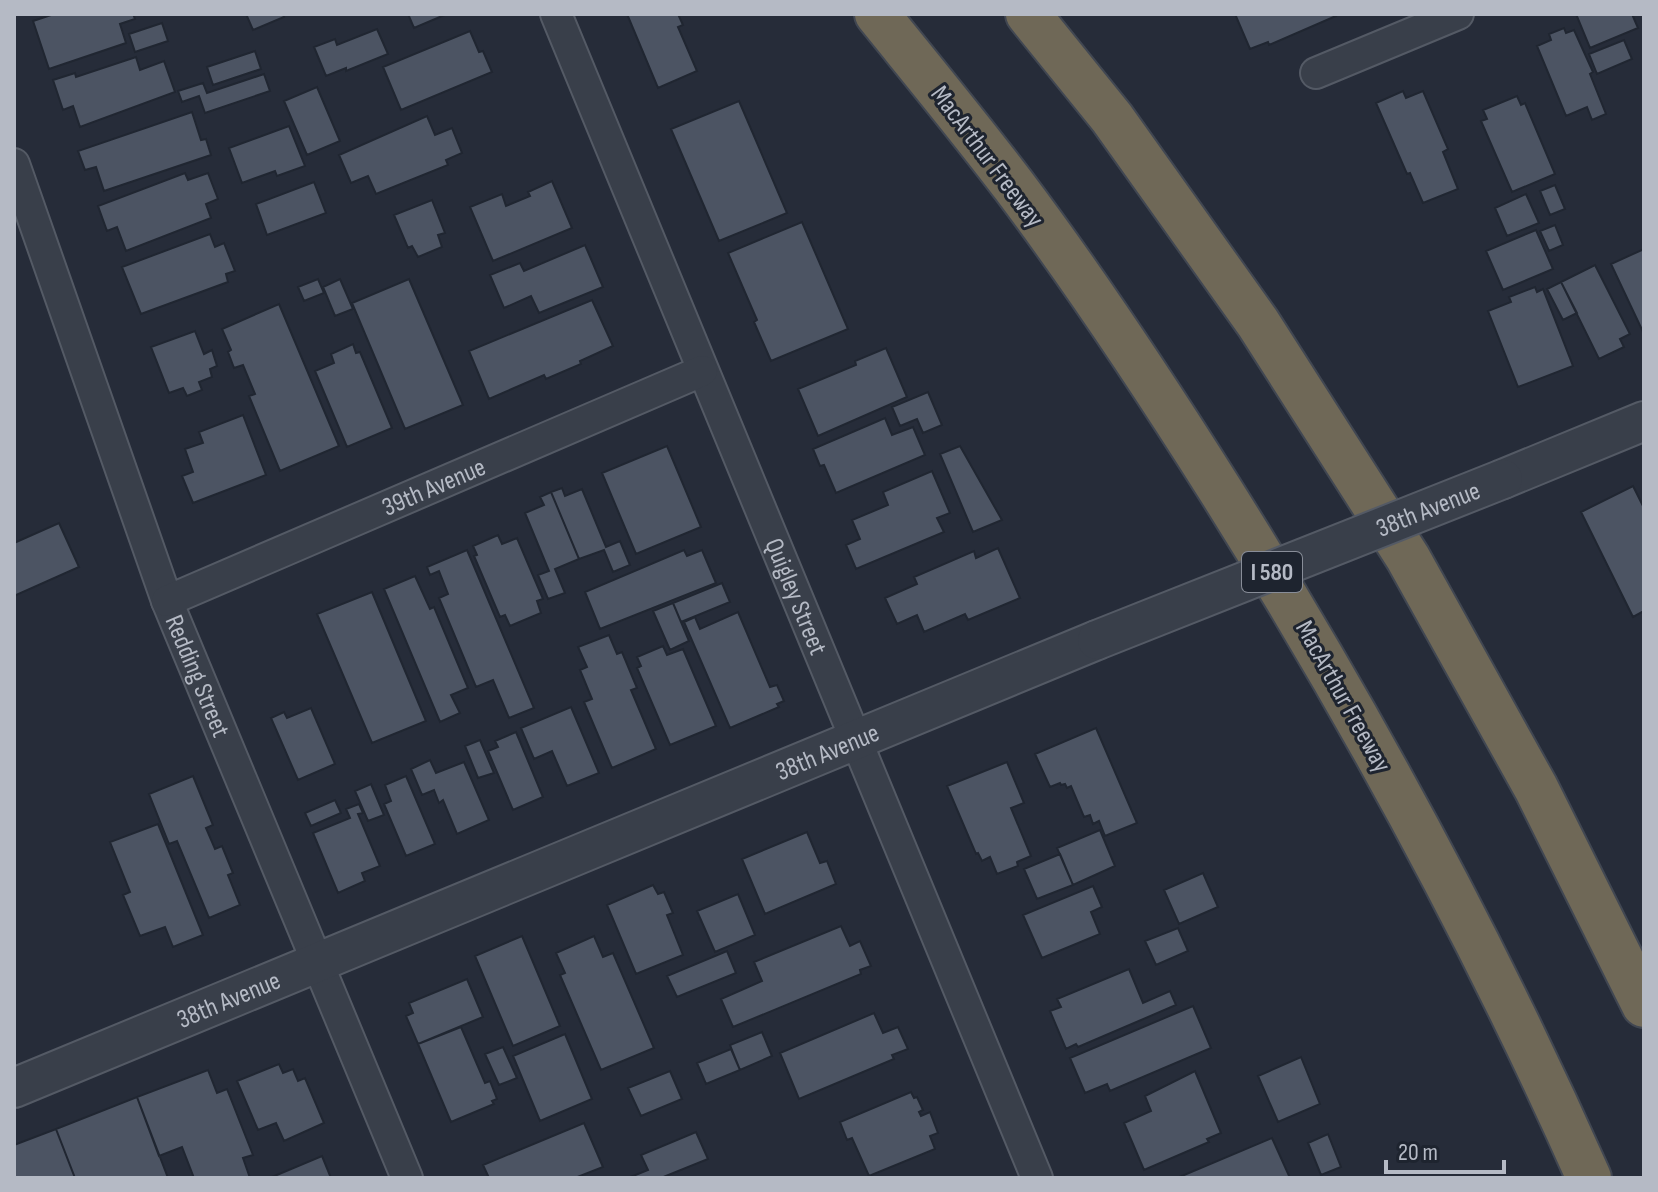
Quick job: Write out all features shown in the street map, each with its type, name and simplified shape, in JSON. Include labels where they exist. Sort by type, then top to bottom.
[{"type":"highway","name":"MacArthur Freeway","points":[[877,14],[1015,188],[1160,395],[1298,613],[1428,846],[1553,1098],[1589,1178]]},
{"type":"highway","points":[[1028,14],[1112,118],[1258,323],[1408,558],[1536,788],[1644,1005]]},
{"type":"street","name":"Quigley Street","points":[[556,14],[1037,1178]]},
{"type":"street","points":[[1316,73],[1400,25],[1458,14]]},
{"type":"street","name":"Redding Street","points":[[14,164],[167,601],[407,1178]]},
{"type":"street","name":"39th Avenue","points":[[167,601],[702,371]]},
{"type":"street","name":"38th Avenue","points":[[14,1088],[1097,640],[1644,421]]},
{"type":"building","points":[[54,14],[133,14],[135,19],[120,24],[126,43],[49,69],[33,21]]},
{"type":"building","points":[[246,14],[283,14],[284,17],[253,30]]},
{"type":"building","points":[[408,14],[447,14],[414,28]]},
{"type":"building","points":[[627,14],[678,14],[683,25],[678,27],[697,71],[658,88]]},
{"type":"building","points":[[1235,14],[1336,16],[1269,45],[1268,42],[1250,49]]},
{"type":"building","points":[[1576,14],[1632,14],[1638,28],[1590,48]]},
{"type":"building","points":[[162,23],[168,41],[135,52],[129,34]]},
{"type":"building","points":[[1564,28],[1566,33],[1574,30],[1593,72],[1590,74],[1606,114],[1592,120],[1587,107],[1566,116],[1537,46],[1551,40],[1549,34]]},
{"type":"building","points":[[377,29],[388,54],[326,76],[314,47],[335,39],[337,45]]},
{"type":"building","points":[[470,31],[492,72],[401,110],[383,67]]},
{"type":"building","points":[[1624,40],[1632,59],[1597,74],[1589,54]]},
{"type":"building","points":[[255,51],[261,69],[213,85],[207,67]]},
{"type":"building","points":[[136,57],[140,70],[164,61],[175,92],[80,127],[73,106],[63,110],[53,80],[75,73],[76,77]]},
{"type":"building","points":[[264,74],[270,91],[205,113],[199,96],[182,102],[178,91],[203,83],[207,93]]},
{"type":"building","points":[[317,87],[340,141],[307,155],[284,101]]},
{"type":"building","points":[[1403,91],[1406,98],[1423,91],[1448,149],[1443,152],[1458,189],[1423,203],[1376,103]]},
{"type":"building","points":[[1517,96],[1521,105],[1525,103],[1555,174],[1512,192],[1481,121],[1487,119],[1483,110]]},
{"type":"building","points":[[739,101],[787,213],[719,241],[671,129]]},
{"type":"building","points":[[192,112],[201,140],[206,139],[211,155],[104,191],[96,167],[85,170],[78,151]]},
{"type":"building","points":[[427,116],[435,135],[452,128],[462,153],[446,160],[448,165],[376,194],[368,176],[351,183],[339,155]]},
{"type":"building","points":[[289,126],[305,166],[277,176],[275,171],[242,183],[229,148]]},
{"type":"building","points":[[185,173],[188,180],[208,173],[218,199],[206,204],[211,218],[126,251],[117,227],[107,231],[98,206]]},
{"type":"building","points":[[552,181],[572,228],[493,261],[470,207],[502,194],[506,206],[530,196],[528,192]]},
{"type":"building","points":[[314,182],[326,213],[267,235],[256,204]]},
{"type":"building","points":[[1555,185],[1565,209],[1550,215],[1540,191]]},
{"type":"building","points":[[1526,194],[1539,223],[1507,236],[1495,208]]},
{"type":"building","points":[[432,200],[445,233],[438,235],[442,247],[418,257],[412,246],[408,248],[394,215]]},
{"type":"building","points":[[802,222],[848,329],[771,361],[728,253]]},
{"type":"building","points":[[1555,225],[1563,245],[1549,251],[1540,231]]},
{"type":"building","points":[[1536,230],[1553,269],[1503,290],[1486,251]]},
{"type":"building","points":[[210,234],[215,247],[224,243],[235,271],[226,274],[228,282],[141,314],[122,267]]},
{"type":"building","points":[[585,245],[603,287],[539,313],[531,296],[504,308],[490,275],[520,263],[524,271]]},
{"type":"building","points":[[1644,249],[1644,334],[1611,264]]},
{"type":"building","points":[[1595,265],[1630,334],[1620,339],[1624,347],[1599,359],[1561,282]]},
{"type":"building","points":[[318,279],[324,293],[304,301],[298,287]]},
{"type":"building","points":[[340,279],[353,309],[335,316],[323,287]]},
{"type":"building","points":[[409,279],[463,405],[405,429],[352,303]]},
{"type":"building","points":[[1561,282],[1577,313],[1563,320],[1547,289]]},
{"type":"building","points":[[1535,287],[1537,292],[1543,289],[1573,366],[1518,387],[1488,311],[1511,302],[1509,297]]},
{"type":"building","points":[[592,300],[613,346],[546,379],[544,375],[489,399],[469,351]]},
{"type":"building","points":[[279,304],[339,446],[280,471],[249,396],[255,394],[243,365],[234,368],[228,352],[231,350],[222,329]]},
{"type":"building","points":[[195,331],[204,354],[212,350],[217,366],[210,369],[212,377],[199,382],[202,390],[187,396],[183,388],[169,393],[151,347]]},
{"type":"building","points":[[353,344],[356,353],[360,352],[392,428],[347,447],[315,371],[334,363],[331,354]]},
{"type":"building","points":[[886,348],[907,397],[818,436],[798,389],[856,365],[855,361]]},
{"type":"building","points":[[928,392],[942,425],[923,433],[917,419],[900,426],[892,407]]},
{"type":"building","points":[[243,415],[266,475],[193,503],[182,476],[193,472],[185,449],[203,443],[199,432]]},
{"type":"building","points":[[885,418],[892,435],[913,427],[925,455],[836,493],[813,449]]},
{"type":"building","points":[[667,446],[701,527],[636,554],[602,473]]},
{"type":"building","points":[[960,446],[1002,520],[973,532],[940,454]]},
{"type":"building","points":[[932,471],[950,513],[937,518],[944,532],[856,569],[846,545],[860,539],[852,520],[888,505],[883,492]]},
{"type":"building","points":[[1633,486],[1644,508],[1644,611],[1633,617],[1581,512]]},
{"type":"building","points":[[562,488],[565,496],[582,489],[606,547],[620,541],[630,565],[613,572],[604,550],[579,559],[551,492]]},
{"type":"building","points":[[551,492],[579,559],[555,569],[565,593],[548,599],[538,575],[549,571],[525,513],[544,505],[540,497]]},
{"type":"building","points":[[59,523],[79,567],[14,596],[14,543]]},
{"type":"building","points":[[498,535],[502,544],[517,538],[543,599],[537,601],[541,613],[510,626],[505,615],[500,617],[474,556],[477,555],[473,546]]},
{"type":"building","points":[[998,548],[1020,598],[968,620],[965,614],[924,632],[917,615],[897,624],[885,598],[917,584],[914,577],[974,551],[976,558]]},
{"type":"building","points":[[467,550],[534,708],[509,718],[493,680],[476,687],[439,598],[448,594],[439,571],[430,575],[427,567]]},
{"type":"building","points":[[684,550],[687,556],[702,550],[716,583],[600,629],[585,592]]},
{"type":"building","points":[[415,576],[430,609],[434,607],[468,688],[451,695],[460,713],[440,722],[384,589]]},
{"type":"building","points":[[722,583],[730,602],[681,622],[673,603]]},
{"type":"building","points":[[372,592],[426,721],[372,743],[317,614]]},
{"type":"building","points":[[673,603],[689,641],[670,650],[653,611]]},
{"type":"building","points":[[738,612],[770,687],[777,685],[784,701],[777,704],[779,707],[730,728],[684,622],[695,617],[700,629]]},
{"type":"building","points":[[609,635],[617,654],[622,652],[637,688],[631,690],[656,749],[612,768],[584,702],[592,699],[580,670],[587,667],[578,647]]},
{"type":"building","points":[[663,646],[667,655],[683,649],[716,726],[670,745],[637,668],[641,666],[637,657]]},
{"type":"building","points":[[571,707],[599,773],[567,786],[552,751],[534,759],[521,728]]},
{"type":"building","points":[[311,708],[335,764],[298,780],[271,718],[284,712],[287,718]]},
{"type":"building","points":[[1096,728],[1137,823],[1105,836],[1099,821],[1093,824],[1090,815],[1084,817],[1071,786],[1067,788],[1060,783],[1050,787],[1035,754]]},
{"type":"building","points":[[516,732],[543,797],[513,810],[488,751],[498,747],[495,741]]},
{"type":"building","points":[[480,740],[494,773],[478,778],[465,746]]},
{"type":"building","points":[[430,760],[436,773],[464,762],[489,820],[457,834],[443,800],[439,803],[434,790],[422,795],[411,769]]},
{"type":"building","points":[[1007,762],[1024,803],[1011,808],[1031,856],[1017,862],[1018,866],[997,874],[990,857],[982,861],[976,854],[947,786]]},
{"type":"building","points":[[193,776],[213,825],[206,828],[215,849],[222,846],[233,873],[228,875],[240,905],[209,918],[177,841],[169,844],[149,794]]},
{"type":"building","points":[[406,776],[435,844],[406,856],[384,804],[391,801],[385,785]]},
{"type":"building","points":[[371,784],[384,815],[368,821],[355,791]]},
{"type":"building","points":[[335,800],[341,813],[311,826],[305,813]]},
{"type":"building","points":[[359,804],[363,813],[358,814],[380,866],[362,873],[365,881],[338,893],[313,833],[350,818],[346,809]]},
{"type":"building","points":[[158,824],[203,935],[173,947],[165,927],[140,936],[123,895],[130,892],[110,842]]},
{"type":"building","points":[[1100,830],[1115,866],[1073,885],[1057,848]]},
{"type":"building","points":[[807,832],[820,863],[827,861],[836,884],[765,914],[742,859]]},
{"type":"building","points":[[1060,854],[1073,885],[1037,899],[1024,869]]},
{"type":"building","points":[[1203,873],[1218,907],[1179,924],[1164,890]]},
{"type":"building","points":[[653,885],[658,894],[664,892],[673,913],[667,915],[683,955],[636,974],[607,905]]},
{"type":"building","points":[[1093,886],[1102,907],[1091,912],[1100,934],[1042,958],[1023,915]]},
{"type":"building","points":[[738,894],[755,935],[715,952],[697,911]]},
{"type":"building","points":[[841,926],[850,946],[860,941],[871,966],[860,970],[861,974],[733,1027],[721,999],[762,981],[754,962]]},
{"type":"building","points":[[1178,928],[1188,951],[1156,965],[1145,941]]},
{"type":"building","points":[[522,936],[560,1026],[513,1046],[475,956]]},
{"type":"building","points":[[594,936],[603,957],[613,953],[654,1048],[601,1070],[560,975],[565,973],[556,953]]},
{"type":"building","points":[[727,951],[736,973],[677,997],[667,976]]},
{"type":"building","points":[[1129,969],[1143,1003],[1170,991],[1176,1005],[1078,1047],[1076,1044],[1066,1049],[1050,1011],[1061,1007],[1057,999]]},
{"type":"building","points":[[467,979],[483,1017],[418,1044],[406,1016],[413,1013],[409,1003]]},
{"type":"building","points":[[1193,1006],[1211,1048],[1110,1091],[1107,1084],[1085,1093],[1070,1058]]},
{"type":"building","points":[[874,1013],[883,1033],[898,1027],[908,1049],[892,1055],[894,1059],[799,1099],[780,1053]]},
{"type":"building","points":[[461,1027],[485,1083],[490,1081],[497,1099],[492,1101],[494,1104],[451,1122],[418,1044]]},
{"type":"building","points":[[762,1032],[772,1056],[740,1070],[730,1045]]},
{"type":"building","points":[[565,1034],[592,1099],[540,1121],[513,1056]]},
{"type":"building","points":[[503,1047],[517,1078],[499,1085],[485,1054]]},
{"type":"building","points":[[731,1049],[740,1070],[706,1084],[697,1063]]},
{"type":"building","points":[[1301,1057],[1320,1104],[1278,1122],[1258,1076]]},
{"type":"building","points":[[279,1064],[283,1073],[293,1069],[298,1081],[305,1078],[324,1123],[284,1141],[276,1123],[258,1130],[237,1081]]},
{"type":"building","points":[[208,1070],[217,1093],[227,1089],[253,1155],[243,1158],[250,1178],[194,1178],[182,1147],[159,1156],[137,1097]]},
{"type":"building","points":[[670,1071],[682,1099],[641,1116],[628,1088]]},
{"type":"building","points":[[1195,1071],[1221,1133],[1207,1139],[1209,1142],[1144,1170],[1124,1123],[1151,1111],[1145,1096]]},
{"type":"building","points":[[911,1092],[923,1110],[919,1112],[921,1116],[930,1112],[938,1133],[930,1136],[935,1149],[869,1176],[852,1138],[847,1140],[840,1122]]},
{"type":"building","points":[[137,1097],[168,1178],[75,1178],[56,1129]]},
{"type":"building","points":[[584,1123],[603,1167],[575,1178],[489,1178],[483,1165]]},
{"type":"building","points":[[56,1129],[75,1178],[14,1178],[14,1145]]},
{"type":"building","points":[[696,1132],[708,1159],[661,1178],[628,1178],[648,1170],[641,1155]]},
{"type":"building","points":[[1328,1134],[1341,1167],[1321,1175],[1308,1143]]},
{"type":"building","points":[[1272,1138],[1290,1178],[1177,1178]]},
{"type":"building","points":[[322,1156],[331,1178],[272,1177]]}]
